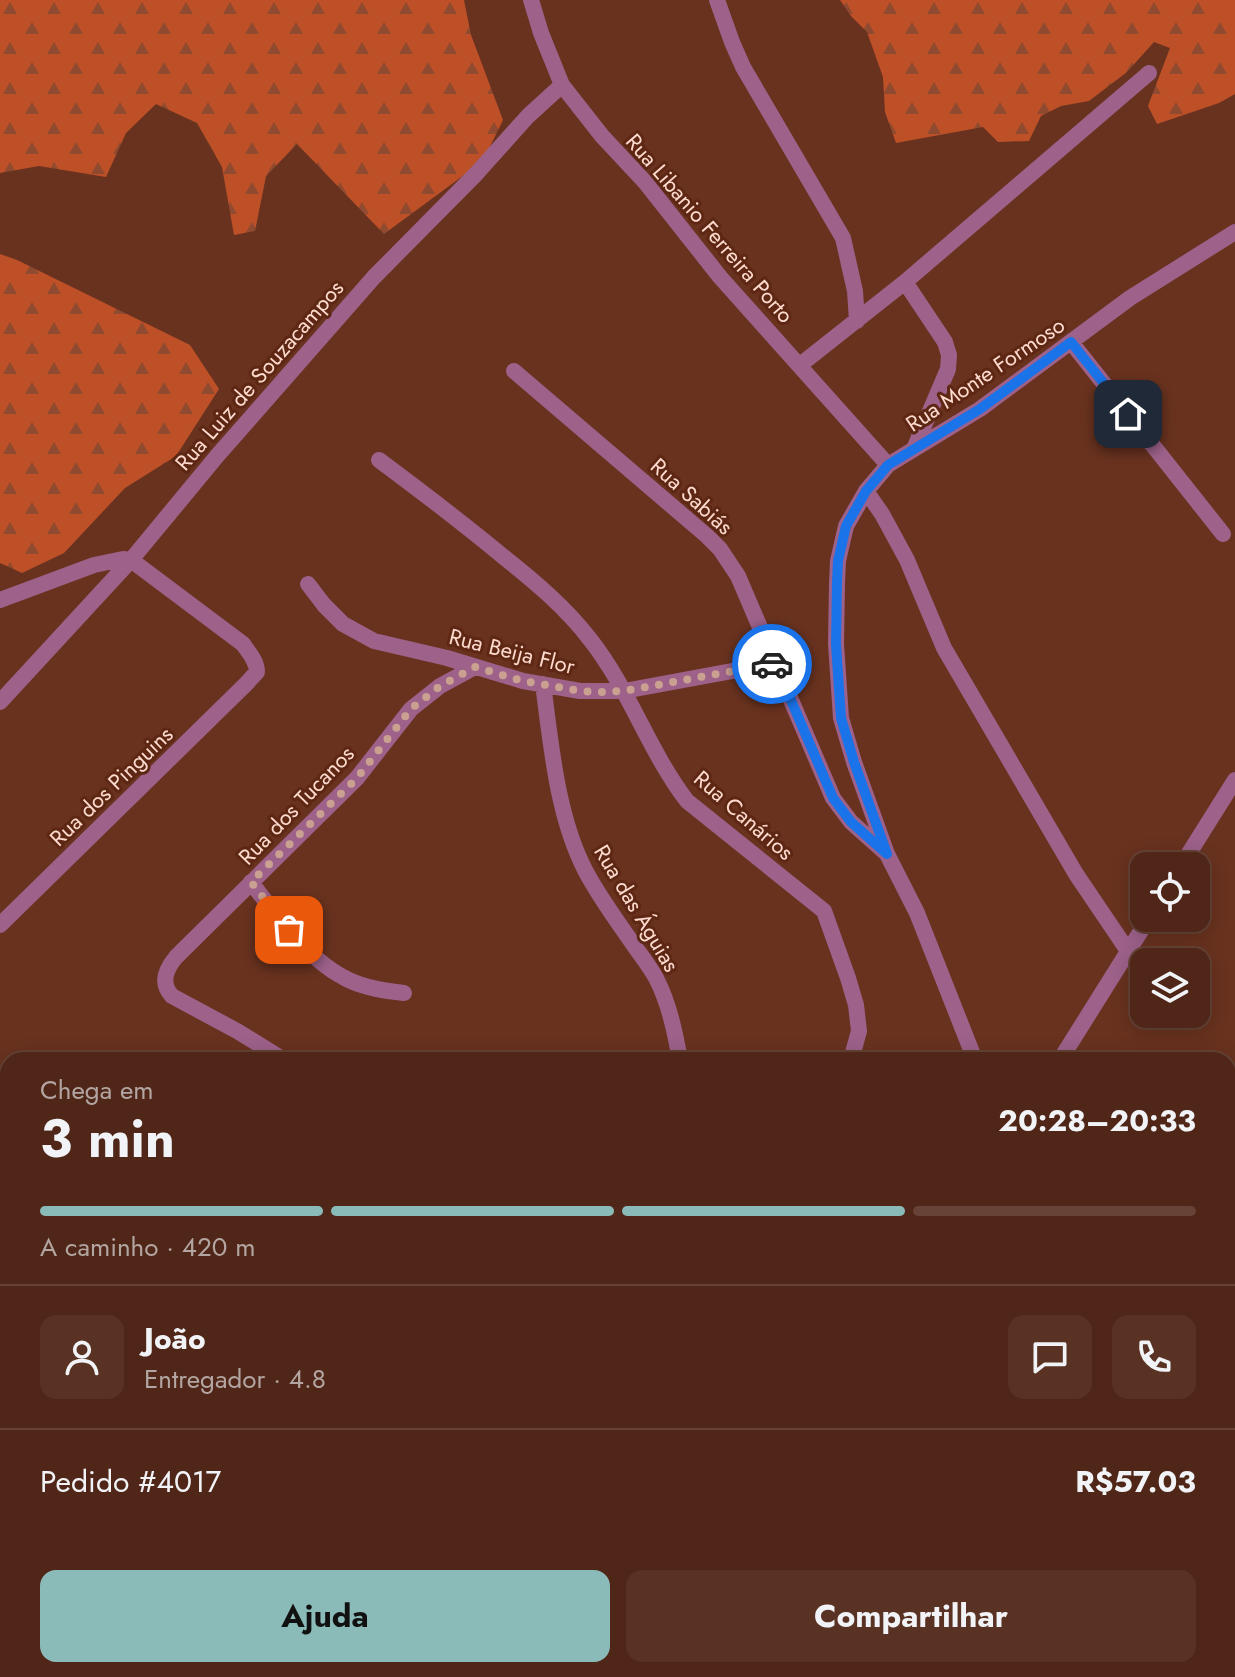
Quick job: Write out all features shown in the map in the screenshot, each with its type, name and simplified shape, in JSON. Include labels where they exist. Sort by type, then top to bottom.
[{"type":"street","name":"Rua Libanio Ferreira Porto","points":[[531,0],[562,85],[602,136],[645,182],[720,277],[888,465]]},
{"type":"street","points":[[717,0],[743,67],[843,238],[855,291],[857,321]]},
{"type":"street","points":[[800,365],[905,282],[1149,73]]},
{"type":"street","name":"Rua Luiz de Souzacampos","points":[[0,702],[131,560],[217,456],[374,277],[476,174],[528,116],[562,85]]},
{"type":"street","name":"Rua Monte Formoso","points":[[972,1052],[917,913],[887,854],[846,737],[838,696],[836,644],[838,561],[846,526],[866,491],[888,465],[980,409],[1130,298],[1235,232]]},
{"type":"street","points":[[905,282],[945,342],[949,355],[948,369],[914,449]]},
{"type":"street","points":[[1071,342],[1223,534]]},
{"type":"street","name":"Rua Sabiás","points":[[514,371],[720,549],[738,576],[833,798],[851,822],[887,854]]},
{"type":"street","name":"Rua Canários","points":[[379,460],[452,514],[556,602],[591,639],[687,801],[824,911],[856,1005],[859,1031],[853,1052]]},
{"type":"street","points":[[866,491],[907,560],[944,648],[1076,874],[1128,951]]},
{"type":"street","points":[[0,600],[94,565],[131,560]]},
{"type":"street","name":"Rua dos Pinguins","points":[[0,925],[257,672],[255,661],[243,644],[131,560]]},
{"type":"street","name":"Rua Beija Flor","points":[[308,584],[343,624],[357,633],[388,645],[433,654],[523,681],[589,692],[624,691],[775,663]]},
{"type":"street","name":"Rua dos Tucanos","points":[[271,1052],[172,996],[165,987],[165,977],[172,961],[357,778],[411,709],[440,686],[475,667]]},
{"type":"street","name":"Rua das Águias","points":[[543,684],[553,759],[573,842],[599,897],[655,975],[679,1052]]},
{"type":"street","points":[[1190,852],[1235,780]]},
{"type":"street","points":[[251,882],[289,930],[337,974],[362,985],[404,993]]},
{"type":"street","points":[[1065,1052],[1140,932]]},
{"type":"green space","points":[[0,0],[464,0],[471,35],[503,120],[483,161],[384,234],[297,144],[266,176],[255,231],[234,235],[222,167],[197,123],[156,104],[126,133],[106,177],[39,166],[0,173]]},
{"type":"green space","points":[[840,0],[1235,0],[1235,94],[1219,103],[1157,124],[1148,106],[1170,48],[1154,42],[1127,72],[1089,101],[1061,106],[1041,116],[1029,141],[998,142],[983,127],[896,143],[885,112],[883,77],[867,32]]},
{"type":"green space","points":[[0,254],[190,345],[219,389],[176,456],[125,488],[64,553],[22,573],[0,563]]},
{"type":"way so far","points":[[289,930],[251,882],[357,778],[411,709],[440,686],[475,667],[523,681],[580,691],[624,691],[772,664]]},
{"type":"route","points":[[772,664],[775,663],[833,798],[851,822],[887,854],[846,737],[838,696],[838,561],[846,526],[856,507],[888,465],[980,409],[1071,342],[1128,414]]}]
